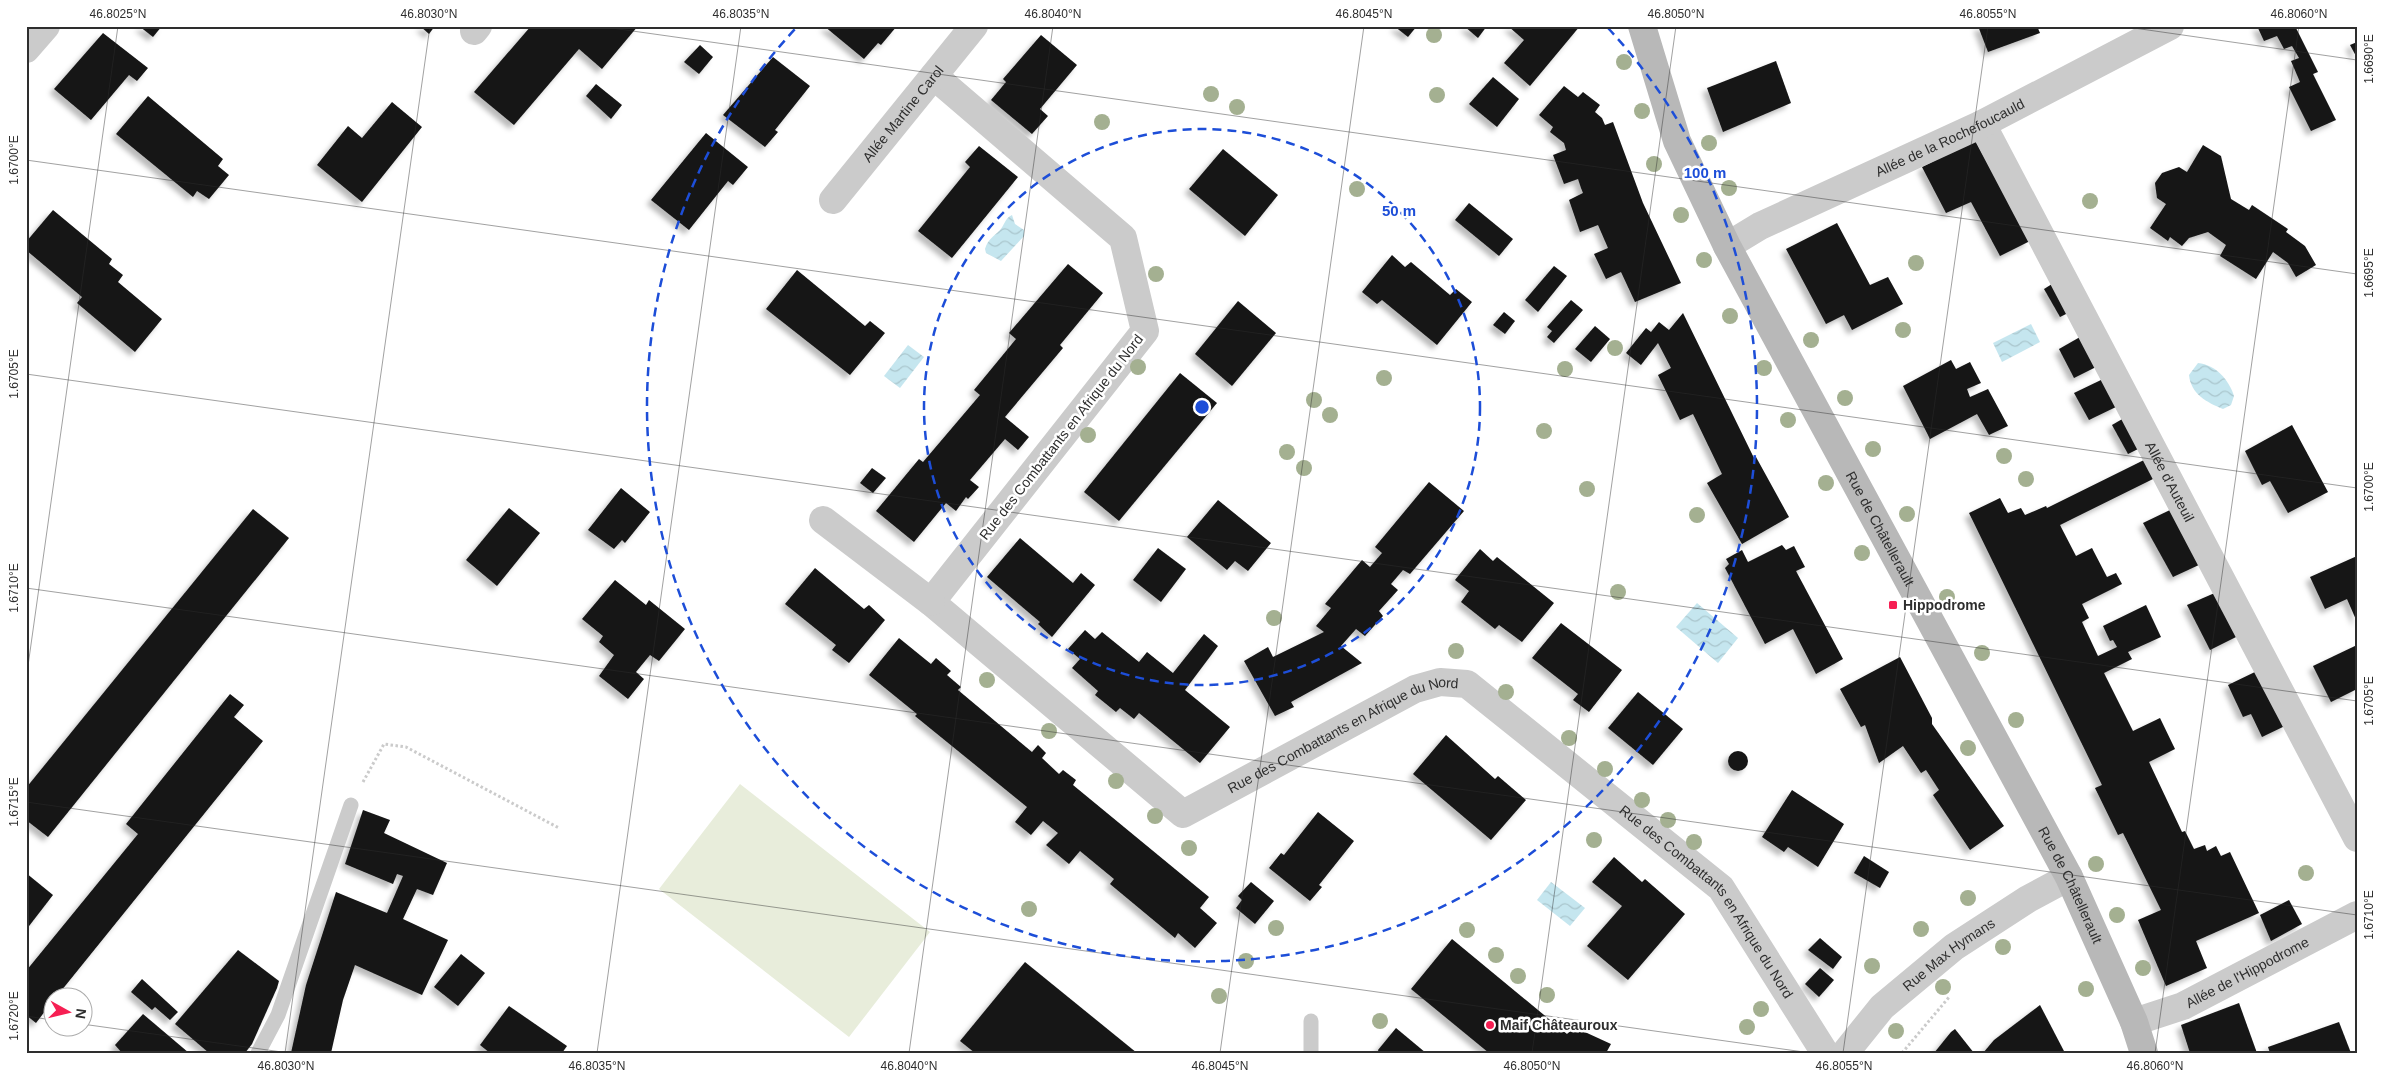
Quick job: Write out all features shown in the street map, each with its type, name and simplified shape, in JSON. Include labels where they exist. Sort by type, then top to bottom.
[{"type":"main road","name":"Rue de Châtellerault","points":[[1642,26],[1677,141],[1728,246],[2070,877],[2134,1022],[2144,1053]]},
{"type":"street","points":[[26,49],[46,26]]},
{"type":"street","name":"Allée Martine Carol","points":[[833,200],[974,26]]},
{"type":"street","name":"Allée de la Rochefoucauld","points":[[1728,246],[1760,226],[1982,124],[2170,26]]},
{"type":"street","name":"Rue des Combattants en Afrique du Nord","points":[[931,602],[1145,331],[1123,238],[934,76]]},
{"type":"street","name":"Allée d'Auteuil","points":[[1982,124],[2357,838]]},
{"type":"street","name":"Rue des Combattants en Afrique du Nord","points":[[823,520],[931,602],[1183,814],[1415,689],[1440,682],[1467,684],[1721,888],[1825,1053]]},
{"type":"street","name":"Rue Max Hymans","points":[[1845,1053],[1882,1007],[1954,947],[2028,899],[2070,877]]},
{"type":"street","name":"Allée de l'Hippodrome","points":[[2134,1022],[2183,1006],[2357,915]]},
{"type":"lane","points":[[258,1053],[278,1015],[351,805]]},
{"type":"lane","points":[[1311,1021],[1311,1053]]},
{"type":"path","points":[[351,805],[384,744],[406,746],[559,828]]},
{"type":"green space","points":[[740,784],[930,932],[849,1037],[659,889]]},
{"type":"water","points":[[1012,215],[1015,224],[1024,230],[1024,236],[1001,261],[986,253],[985,249],[989,240],[1002,228],[1007,218]]},
{"type":"water","points":[[2031,324],[2040,342],[2002,362],[1993,343]]},
{"type":"water","points":[[908,345],[924,357],[900,388],[884,376]]},
{"type":"water","points":[[2198,363],[2205,364],[2216,370],[2229,384],[2234,396],[2231,405],[2223,409],[2205,400],[2196,392],[2190,382],[2189,375]]},
{"type":"water","points":[[1697,603],[1738,638],[1718,663],[1676,627]]},
{"type":"water","points":[[1551,882],[1585,908],[1570,926],[1537,900]]},
{"type":"building","points":[[139,26],[162,26],[153,37]]},
{"type":"building","points":[[420,26],[435,26],[429,34]]},
{"type":"building","points":[[531,26],[638,26],[602,69],[579,49],[514,125],[474,92]]},
{"type":"building","points":[[824,26],[897,26],[881,45],[878,43],[864,59]]},
{"type":"building","points":[[1394,26],[1417,26],[1408,37]]},
{"type":"building","points":[[1464,26],[1487,26],[1478,38]]},
{"type":"building","points":[[1508,26],[1580,26],[1530,86],[1504,63],[1524,40]]},
{"type":"building","points":[[1978,26],[2037,26],[2040,33],[1988,52]]},
{"type":"building","points":[[2257,26],[2295,26],[2318,72],[2313,74],[2336,120],[2311,131],[2289,87],[2300,82],[2291,61],[2299,58],[2292,46],[2284,49],[2277,36],[2264,41]]},
{"type":"building","points":[[103,33],[148,68],[137,81],[129,75],[91,120],[54,89]]},
{"type":"building","points":[[1041,35],[1077,65],[1040,109],[1048,116],[1032,134],[991,100],[1006,82],[1003,79]]},
{"type":"building","points":[[2357,42],[2357,58],[2350,45]]},
{"type":"building","points":[[700,45],[713,57],[699,74],[684,62]]},
{"type":"building","points":[[773,57],[810,86],[775,130],[778,132],[765,147],[723,115]]},
{"type":"building","points":[[1776,61],[1791,103],[1723,132],[1707,88]]},
{"type":"building","points":[[1493,77],[1519,99],[1497,127],[1469,104]]},
{"type":"building","points":[[596,84],[622,105],[611,119],[586,96]]},
{"type":"building","points":[[1564,86],[1578,97],[1583,92],[1600,105],[1595,112],[1602,118],[1605,125],[1613,122],[1643,203],[1681,283],[1635,302],[1621,272],[1606,279],[1594,254],[1608,248],[1598,225],[1580,232],[1569,200],[1583,193],[1578,179],[1564,184],[1553,155],[1566,150],[1564,143],[1550,132],[1553,127],[1539,115]]},
{"type":"building","points":[[148,96],[223,159],[218,166],[229,175],[209,199],[197,191],[193,197],[116,134]]},
{"type":"building","points":[[392,102],[422,127],[362,202],[317,165],[348,126],[362,138]]},
{"type":"building","points":[[706,133],[748,167],[733,185],[728,181],[689,230],[651,200]]},
{"type":"building","points":[[1975,140],[2030,241],[2000,256],[1971,202],[1946,213],[1922,167]]},
{"type":"building","points":[[2203,145],[2221,156],[2231,199],[2249,210],[2252,205],[2288,229],[2286,232],[2305,246],[2316,265],[2296,277],[2288,263],[2273,252],[2256,279],[2220,256],[2226,245],[2208,232],[2189,238],[2182,246],[2170,237],[2168,241],[2150,228],[2166,204],[2157,198],[2155,183],[2162,173],[2179,167],[2187,172]]},
{"type":"building","points":[[979,146],[1018,177],[952,258],[918,231],[970,167],[965,162]]},
{"type":"building","points":[[1223,149],[1278,195],[1245,236],[1189,189]]},
{"type":"building","points":[[1469,203],[1513,239],[1499,256],[1455,220]]},
{"type":"building","points":[[53,210],[112,259],[109,264],[123,275],[118,282],[162,319],[135,352],[77,303],[82,297],[26,250],[26,242]]},
{"type":"building","points":[[1837,223],[1870,285],[1888,277],[1903,304],[1852,330],[1844,315],[1826,324],[1786,249]]},
{"type":"building","points":[[1392,255],[1405,267],[1411,262],[1450,295],[1456,289],[1472,302],[1437,345],[1382,300],[1377,304],[1362,292]]},
{"type":"building","points":[[1068,264],[1103,293],[1060,345],[1063,348],[1005,417],[1029,437],[1018,450],[1005,439],[970,480],[979,487],[968,499],[966,497],[956,511],[946,503],[914,542],[876,511],[919,459],[923,462],[980,395],[974,390],[1016,339],[1009,333]]},
{"type":"building","points":[[1554,266],[1567,276],[1538,312],[1525,300]]},
{"type":"building","points":[[797,270],[865,326],[870,321],[885,333],[850,375],[766,309]]},
{"type":"building","points":[[2052,284],[2068,313],[2060,317],[2044,289]]},
{"type":"building","points":[[1571,300],[1583,310],[1554,343],[1547,337],[1552,331],[1547,327]]},
{"type":"building","points":[[1238,301],[1276,333],[1232,386],[1195,354]]},
{"type":"building","points":[[1504,312],[1515,321],[1505,334],[1493,325]]},
{"type":"building","points":[[1683,313],[1754,458],[1756,457],[1789,517],[1742,544],[1707,483],[1722,474],[1693,414],[1680,420],[1658,375],[1671,368],[1658,343],[1641,365],[1626,353],[1646,328],[1651,332],[1659,322],[1669,330]]},
{"type":"building","points":[[1595,326],[1610,339],[1591,362],[1575,349]]},
{"type":"building","points":[[2080,337],[2096,367],[2074,378],[2059,349]]},
{"type":"building","points":[[1951,360],[1956,369],[1970,362],[1981,383],[1967,389],[1970,397],[1988,389],[2008,426],[1989,435],[1977,414],[1930,439],[1903,386]]},
{"type":"building","points":[[1180,373],[1217,403],[1119,521],[1084,492]]},
{"type":"building","points":[[2103,379],[2118,406],[2089,420],[2074,393]]},
{"type":"building","points":[[2124,418],[2140,448],[2128,454],[2112,425]]},
{"type":"building","points":[[2292,425],[2328,492],[2288,513],[2270,481],[2262,485],[2245,451]]},
{"type":"building","points":[[2146,459],[2155,478],[2060,525],[2076,556],[2092,548],[2107,577],[2116,573],[2122,584],[2082,604],[2089,618],[2082,622],[2098,656],[2117,647],[2113,640],[2110,641],[2103,626],[2146,605],[2161,637],[2128,652],[2132,659],[2104,673],[2133,731],[2160,718],[2175,749],[2149,762],[2182,832],[2185,831],[2194,849],[2205,845],[2207,851],[2216,846],[2221,856],[2230,852],[2259,913],[2196,941],[2207,968],[2166,986],[2138,920],[2161,910],[2123,833],[2118,835],[2095,788],[2102,785],[1969,513],[2000,498],[2008,513],[2021,508],[2025,515],[2046,506],[2047,508]]},
{"type":"building","points":[[872,468],[886,478],[873,493],[860,483]]},
{"type":"building","points":[[1429,482],[1464,511],[1410,574],[1403,570],[1391,584],[1398,590],[1379,611],[1383,616],[1365,636],[1356,629],[1341,646],[1362,663],[1291,702],[1294,707],[1275,716],[1244,661],[1268,647],[1273,657],[1324,632],[1316,626],[1331,608],[1325,604],[1362,560],[1370,567],[1382,553],[1375,547]]},
{"type":"building","points":[[621,488],[650,512],[625,543],[622,540],[614,549],[588,530]]},
{"type":"building","points":[[1218,500],[1271,543],[1248,571],[1235,561],[1227,570],[1187,537]]},
{"type":"building","points":[[509,508],[540,533],[497,586],[466,560]]},
{"type":"building","points":[[253,509],[289,538],[48,837],[26,820],[26,788]]},
{"type":"building","points":[[2172,509],[2201,564],[2173,577],[2143,523]]},
{"type":"building","points":[[1020,538],[1073,583],[1081,573],[1095,585],[1052,637],[1038,624],[1040,622],[987,577]]},
{"type":"building","points":[[1782,545],[1786,550],[1794,546],[1805,567],[1796,571],[1843,659],[1816,674],[1793,629],[1765,644],[1725,568],[1729,564],[1726,559],[1742,550],[1748,562]]},
{"type":"building","points":[[1158,548],[1186,569],[1161,602],[1133,580]]},
{"type":"building","points":[[1480,549],[1493,561],[1497,557],[1554,603],[1522,642],[1499,625],[1495,629],[1461,602],[1469,591],[1455,580]]},
{"type":"building","points":[[2357,556],[2357,622],[2347,599],[2325,609],[2310,577]]},
{"type":"building","points":[[815,568],[864,609],[869,605],[885,620],[849,663],[832,650],[836,645],[785,604]]},
{"type":"building","points":[[615,580],[646,605],[649,600],[685,629],[659,661],[650,655],[636,672],[644,679],[628,699],[599,676],[614,655],[599,642],[603,636],[582,619]]},
{"type":"building","points":[[2217,592],[2240,635],[2210,650],[2187,605]]},
{"type":"building","points":[[1561,623],[1622,670],[1589,712],[1573,700],[1578,694],[1532,658]]},
{"type":"building","points":[[1085,630],[1095,639],[1102,632],[1139,662],[1147,652],[1173,673],[1204,634],[1218,646],[1185,690],[1230,727],[1200,763],[1139,713],[1134,719],[1120,708],[1116,712],[1095,695],[1098,691],[1072,668],[1080,659],[1068,649]]},
{"type":"building","points":[[899,638],[931,664],[936,658],[951,671],[947,675],[961,687],[958,690],[1032,752],[1038,745],[1046,753],[1042,758],[1059,774],[1063,770],[1076,780],[1073,785],[1209,897],[1200,908],[1217,923],[1195,948],[1178,933],[1175,938],[1110,884],[1114,879],[1080,851],[1069,864],[1046,845],[1058,833],[1043,821],[1031,835],[1015,822],[1027,807],[915,716],[917,714],[869,675]]},
{"type":"building","points":[[2357,645],[2357,689],[2331,702],[2313,666]]},
{"type":"building","points":[[1900,657],[1932,718],[1932,724],[2004,826],[1970,850],[1933,795],[1939,790],[1926,770],[1921,773],[1903,746],[1879,763],[1865,725],[1861,727],[1840,689]]},
{"type":"building","points":[[2259,670],[2287,725],[2262,737],[2251,714],[2243,717],[2228,685]]},
{"type":"building","points":[[1638,692],[1683,729],[1653,765],[1608,728]]},
{"type":"building","points":[[230,694],[244,705],[234,717],[263,741],[65,986],[42,986],[42,1015],[36,1023],[26,1015],[26,971],[138,834],[126,824]]},
{"type":"building","points":[[1446,735],[1495,779],[1498,776],[1526,800],[1491,840],[1413,774]]},
{"type":"building","points":[[1738,751],[1745,754],[1748,761],[1745,768],[1738,771],[1731,768],[1728,761],[1731,754]]},
{"type":"building","points":[[1792,790],[1844,824],[1818,867],[1788,847],[1784,852],[1762,837]]},
{"type":"building","points":[[363,810],[390,820],[384,833],[447,863],[433,895],[417,889],[403,919],[448,940],[422,995],[355,965],[343,1000],[331,1053],[291,1053],[306,985],[336,892],[387,913],[403,876],[397,874],[393,884],[345,864]]},
{"type":"building","points":[[1318,812],[1354,841],[1319,885],[1322,887],[1310,901],[1269,868],[1281,853],[1284,855]]},
{"type":"building","points":[[1864,856],[1889,872],[1880,888],[1854,873]]},
{"type":"building","points":[[1614,857],[1642,882],[1645,879],[1685,914],[1628,980],[1587,946],[1622,906],[1592,882]]},
{"type":"building","points":[[26,873],[53,895],[26,930]]},
{"type":"building","points":[[1251,882],[1274,901],[1255,924],[1236,908],[1242,900],[1238,896]]},
{"type":"building","points":[[2289,900],[2302,924],[2271,941],[2260,915]]},
{"type":"building","points":[[1820,938],[1842,957],[1833,969],[1808,950]]},
{"type":"building","points":[[1452,939],[1567,1034],[1574,1027],[1611,1044],[1606,1053],[1489,1053],[1411,989]]},
{"type":"building","points":[[238,950],[279,981],[252,1044],[245,1053],[209,1053],[175,1024]]},
{"type":"building","points":[[461,954],[485,973],[458,1006],[434,987]]},
{"type":"building","points":[[1025,962],[1137,1053],[975,1053],[960,1041]]},
{"type":"building","points":[[1820,968],[1834,980],[1819,997],[1805,984]]},
{"type":"building","points":[[142,979],[178,1012],[170,1020],[155,1007],[152,1010],[131,992]]},
{"type":"building","points":[[2239,1003],[2257,1053],[2190,1053],[2181,1025]]},
{"type":"building","points":[[2040,1005],[2065,1053],[1983,1053],[1994,1040]]},
{"type":"building","points":[[509,1006],[567,1046],[562,1053],[490,1053],[480,1045]]},
{"type":"building","points":[[143,1014],[189,1053],[122,1053],[115,1045]]},
{"type":"building","points":[[2339,1022],[2351,1053],[2270,1053],[2268,1047]]},
{"type":"building","points":[[1396,1028],[1426,1053],[1379,1053],[1378,1050]]},
{"type":"building","points":[[1955,1029],[1974,1053],[1934,1053],[1951,1032]]},
{"type":"place","name":"Hippodrome","points":[[1893,605]]},
{"type":"place","name":"Maif Châteauroux","points":[[1490,1025]]}]
